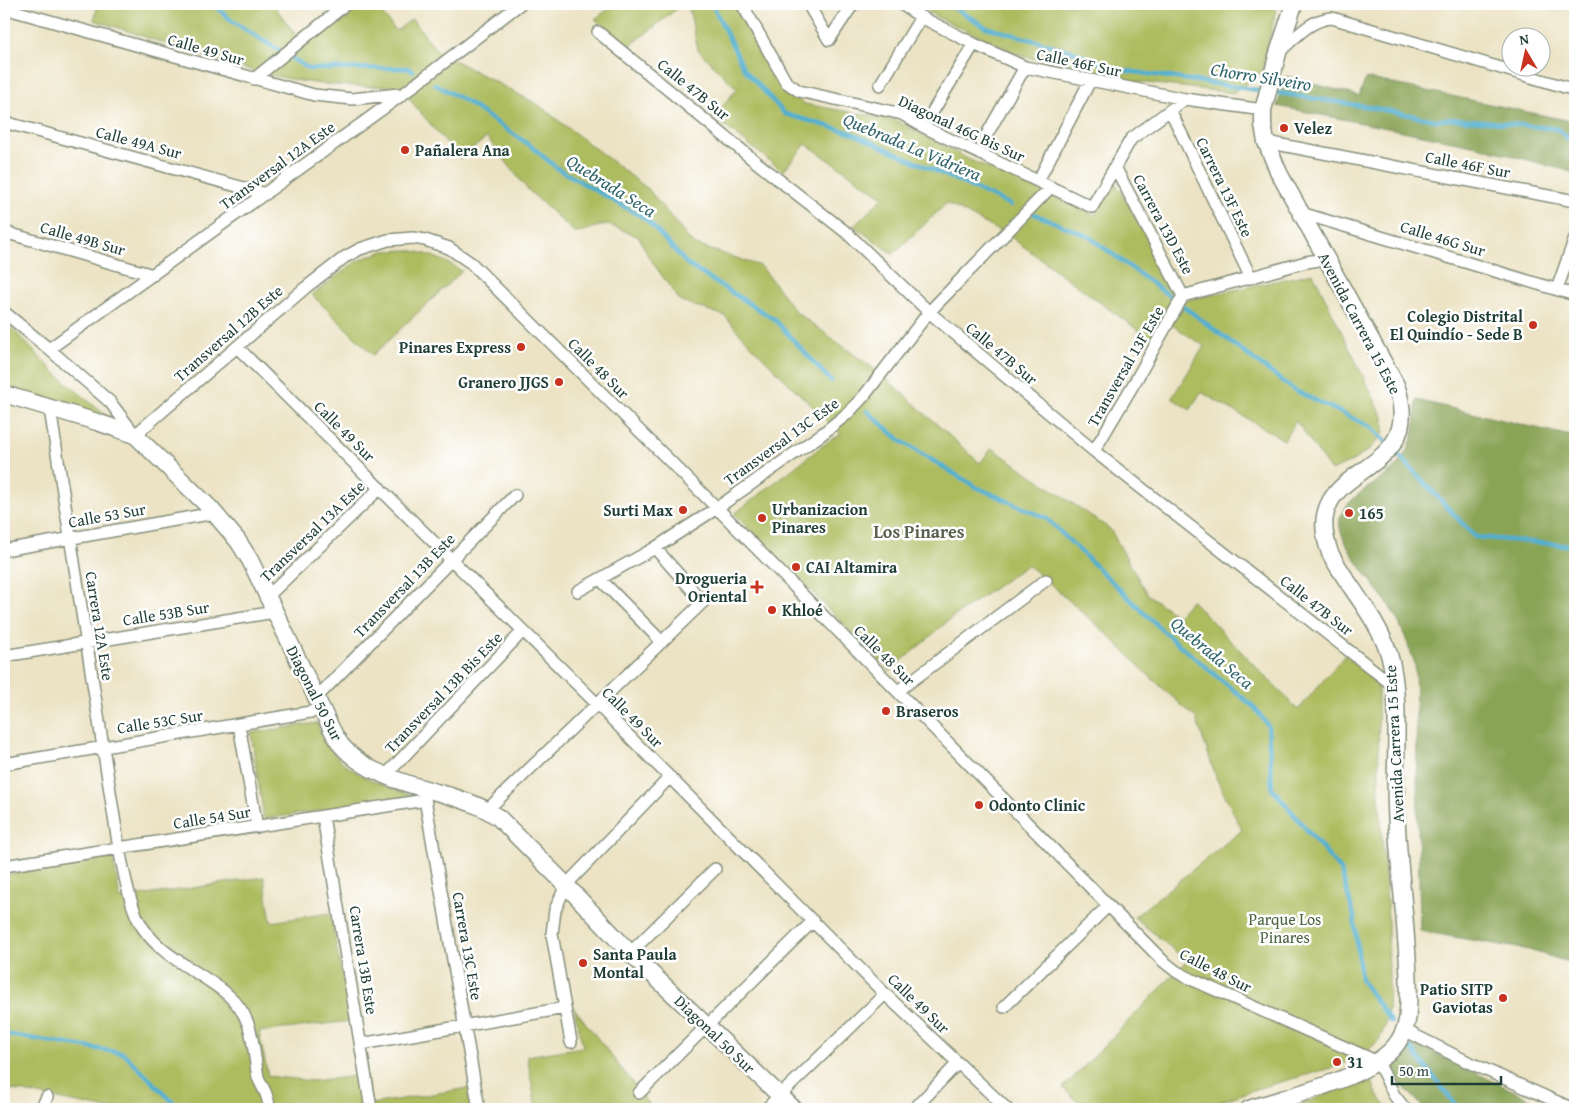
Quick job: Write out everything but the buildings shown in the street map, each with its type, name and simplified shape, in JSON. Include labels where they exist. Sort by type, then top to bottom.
[{"type":"main road","name":"Avenida Carrera 15 Este","points":[[1249,1109],[1335,1082],[1378,1062],[1398,1042],[1407,1024],[1409,993],[1396,806],[1392,667],[1384,642],[1375,624],[1330,553],[1325,539],[1324,524],[1326,507],[1332,497],[1340,488],[1381,458],[1391,447],[1398,434],[1402,414],[1396,385],[1279,173],[1266,142],[1263,125],[1264,106],[1278,52],[1294,4]]},
{"type":"main road","points":[[4,394],[135,435]]},
{"type":"main road","name":"Diagonal 50 Sur","points":[[135,435],[215,513],[245,551],[335,735],[351,755],[360,762],[424,794],[477,804],[488,809],[508,826],[630,953],[794,1109]]},
{"type":"street","points":[[254,79],[346,4]]},
{"type":"street","name":"Transversal 12A Este","points":[[50,349],[403,94],[520,4]]},
{"type":"street","name":"Diagonal 46G Bis Sur","points":[[742,4],[786,82],[799,91],[902,114],[1092,208],[1115,167]]},
{"type":"street","points":[[808,4],[829,40],[853,4]]},
{"type":"street","name":"Calle 46F Sur","points":[[901,4],[921,17],[974,44],[1025,67],[1185,99],[1264,106]]},
{"type":"street","name":"Calle 49 Sur","points":[[4,8],[314,95],[334,98],[371,98],[403,94]]},
{"type":"street","points":[[880,85],[921,17]]},
{"type":"street","points":[[1278,52],[1316,22],[1332,18],[1575,90]]},
{"type":"street","name":"Calle 47B Sur","points":[[598,32],[756,162],[847,233],[928,312],[1094,451],[1394,686]]},
{"type":"street","points":[[933,111],[974,44]]},
{"type":"street","points":[[986,136],[1025,67]]},
{"type":"street","points":[[1038,182],[1090,81]]},
{"type":"street","points":[[1115,167],[1131,139],[1185,99]]},
{"type":"street","name":"Carrera 13F Este","points":[[1170,110],[1250,278]]},
{"type":"street","name":"Calle 49A Sur","points":[[4,122],[266,194]]},
{"type":"street","name":"Calle 46F Sur","points":[[1266,142],[1575,201]]},
{"type":"street","name":"Carrera 13D Este","points":[[1115,167],[1183,296]]},
{"type":"street","name":"Transversal 13C Este","points":[[578,591],[654,548],[717,508],[822,434],[847,414],[864,396],[928,312],[1050,188]]},
{"type":"street","name":"Calle 46G Sur","points":[[1301,213],[1575,294]]},
{"type":"street","name":"Calle 49B Sur","points":[[4,232],[152,274]]},
{"type":"street","name":"Calle 48 Sur","points":[[344,257],[374,243],[400,238],[424,240],[454,251],[477,269],[717,508],[898,690],[1151,950],[1177,972],[1378,1062]]},
{"type":"street","points":[[1557,289],[1575,238]]},
{"type":"street","name":"Transversal 12B Este","points":[[135,435],[305,288],[344,257]]},
{"type":"street","points":[[1183,296],[1306,262],[1326,259]]},
{"type":"street","name":"Transversal 13F Este","points":[[1094,451],[1183,296]]},
{"type":"street","name":"Diagonal 50 Sur","points":[[4,312],[50,349],[110,402],[135,435]]},
{"type":"street","name":"Calle 49 Sur","points":[[237,347],[524,631],[885,994],[1006,1109]]},
{"type":"street","name":"Carrera 12A Este","points":[[50,409],[102,747],[125,878],[137,916],[144,930],[167,953],[228,995],[249,1024],[253,1037],[259,1080],[268,1097],[269,1109]]},
{"type":"street","name":"Transversal 13A Este","points":[[267,597],[380,488]]},
{"type":"street","name":"Transversal 13B Este","points":[[319,704],[451,560],[515,495]]},
{"type":"street","name":"Calle 53 Sur","points":[[4,550],[215,513]]},
{"type":"street","points":[[488,809],[704,602],[654,548]]},
{"type":"street","points":[[600,579],[662,642]]},
{"type":"street","points":[[898,690],[1046,580]]},
{"type":"street","name":"Calle 53B Sur","points":[[4,656],[275,612]]},
{"type":"street","name":"Transversal 13B Bis Este","points":[[386,775],[524,631]]},
{"type":"street","name":"Calle 53C Sur","points":[[4,764],[239,724],[319,704]]},
{"type":"street","points":[[239,724],[257,827]]},
{"type":"street","points":[[571,1042],[552,934],[555,910],[566,885],[670,777]]},
{"type":"street","name":"Calle 54 Sur","points":[[4,866],[323,816],[424,794]]},
{"type":"street","name":"Carrera 13C Este","points":[[424,794],[479,1109]]},
{"type":"street","name":"Carrera 13B Este","points":[[323,816],[372,1109]]},
{"type":"street","points":[[630,953],[715,870]]},
{"type":"street","points":[[1004,1007],[1108,906]]},
{"type":"street","points":[[639,1093],[813,921]]},
{"type":"street","points":[[766,1109],[885,994]]},
{"type":"street","points":[[361,1044],[465,1024],[565,1008]]},
{"type":"street","points":[[1404,1030],[1466,1061],[1573,1109]]},
{"type":"street","points":[[1378,1062],[1394,1095],[1405,1109]]},
{"type":"street","points":[[914,1109],[958,1063]]},
{"type":"street","points":[[41,1109],[47,1097]]},
{"type":"green space","name":"Parque Los Pinares","points":[[98,4],[273,4],[300,41],[346,4],[375,4],[396,31],[412,19],[445,61],[450,58],[537,104],[648,189],[693,244],[761,266],[796,312],[881,374],[980,463],[992,448],[1110,529],[1147,594],[1177,616],[1191,600],[1298,710],[1345,655],[1378,684],[1379,794],[1388,918],[1389,982],[1388,1011],[1385,1027],[1379,1040],[1369,1050],[1338,1066],[1256,1089],[1200,1109],[1085,1109],[1063,1088],[1187,961],[1134,917],[1242,830],[1217,780],[1196,718],[1149,676],[1106,633],[1027,565],[953,617],[890,671],[734,514],[830,440],[841,434],[784,379],[725,316],[680,301],[648,256],[639,237],[607,224],[575,233],[527,189],[487,137],[460,159],[398,86],[314,83],[259,72],[203,56],[94,20]]},
{"type":"green space","points":[[615,4],[683,4],[630,46],[595,19]]},
{"type":"green space","points":[[688,4],[735,4],[781,90],[805,104],[895,120],[970,160],[1095,215],[1115,182],[1183,301],[1313,273],[1384,419],[1384,433],[1368,451],[1349,463],[1331,471],[1296,421],[1284,440],[1201,392],[1190,410],[1172,398],[1204,346],[1163,319],[1150,339],[1012,238],[947,203],[893,254],[854,226],[883,197],[806,144],[783,171],[713,117],[737,89],[698,50]]},
{"type":"green space","points":[[918,4],[1277,4],[1262,72],[1234,93],[1130,81],[1022,56],[935,16]]},
{"type":"green space","points":[[1286,76],[1359,96],[1366,78],[1575,122],[1575,173],[1477,146],[1277,106]]},
{"type":"green space","points":[[408,250],[436,257],[462,271],[373,355],[312,295],[357,261],[383,251]]},
{"type":"green space","points":[[7,323],[54,372],[109,418],[4,388],[4,326]]},
{"type":"green space","points":[[1416,400],[1575,437],[1575,964],[1529,950],[1420,931],[1415,664],[1395,615],[1348,547],[1340,528],[1340,518],[1352,500],[1391,471],[1404,456],[1413,434],[1416,418]]},
{"type":"green space","points":[[317,723],[333,753],[344,763],[369,779],[415,797],[264,819],[251,733]]},
{"type":"green space","points":[[113,858],[120,899],[264,877],[271,922],[330,913],[351,1021],[259,1032],[268,1076],[312,1081],[366,1075],[371,1104],[469,1088],[473,1109],[108,1109],[4,1088],[4,875]]},
{"type":"green space","points":[[574,1008],[653,1109],[536,1109],[527,1056],[583,1047]]},
{"type":"green space","points":[[1416,1044],[1551,1109],[1425,1109],[1401,1084],[1393,1069]]},
{"type":"green space","points":[[1371,1079],[1377,1094],[1388,1109],[1288,1109],[1340,1089]]},
{"type":"waterway","name":"Quebrada Seca","points":[[213,4],[232,21],[309,69],[407,68],[413,71]]},
{"type":"waterway","name":"Quebrada La Vidriera","points":[[712,4],[744,69],[785,114],[852,133],[1011,205]]},
{"type":"waterway","name":"Chorro Silveiro","points":[[948,4],[986,27],[1075,52],[1114,69],[1264,91]]},
{"type":"waterway","name":"Quebrada Seca","points":[[435,84],[465,101],[531,146],[558,169],[646,219],[688,265],[774,319],[831,381]]},
{"type":"waterway","name":"Chorro Silveiro","points":[[1272,92],[1369,107],[1435,120],[1456,119],[1558,129],[1575,145]]},
{"type":"waterway","name":"Quebrada La Vidriera","points":[[1034,214],[1088,236],[1172,298]]},
{"type":"waterway","points":[[1183,306],[1294,390],[1371,427],[1387,443]]},
{"type":"waterway","name":"Quebrada Seca","points":[[867,411],[901,441],[976,487],[1046,518],[1165,633],[1255,708],[1268,726],[1272,788],[1341,871],[1354,916],[1361,980],[1391,1022]]},
{"type":"waterway","points":[[1393,449],[1475,537],[1575,546]]},
{"type":"waterway","points":[[4,1034],[123,1053],[180,1109]]},
{"type":"waterway","name":"Quebrada Seca","points":[[1408,1045],[1459,1109]]},
{"type":"place","name":"Velez","points":[[1284,128]]},
{"type":"place","name":"Pañalera Ana","points":[[405,150]]},
{"type":"place","name":"Colegio Distrital El Quindío - Sede B","points":[[1533,325]]},
{"type":"place","name":"Pinares Express","points":[[521,347]]},
{"type":"place","name":"Granero JJGS","points":[[559,382]]},
{"type":"place","name":"Surti Max","points":[[683,510]]},
{"type":"place","name":"165","points":[[1349,513]]},
{"type":"place","name":"Urbanizacion Pinares","points":[[762,518]]},
{"type":"place","name":"CAI Altamira","points":[[796,567]]},
{"type":"place","name":"Drogueria Oriental","points":[[757,587]]},
{"type":"place","name":"Khloé","points":[[772,610]]},
{"type":"place","name":"Braseros","points":[[886,711]]},
{"type":"place","name":"Odonto Clinic","points":[[979,805]]},
{"type":"place","name":"Santa Paula Montal","points":[[583,963]]},
{"type":"place","name":"Patio SITP Gaviotas","points":[[1503,998]]},
{"type":"place","name":"31","points":[[1337,1062]]},
{"type":"district","name":"Los Pinares","points":[[919,532]]}]
